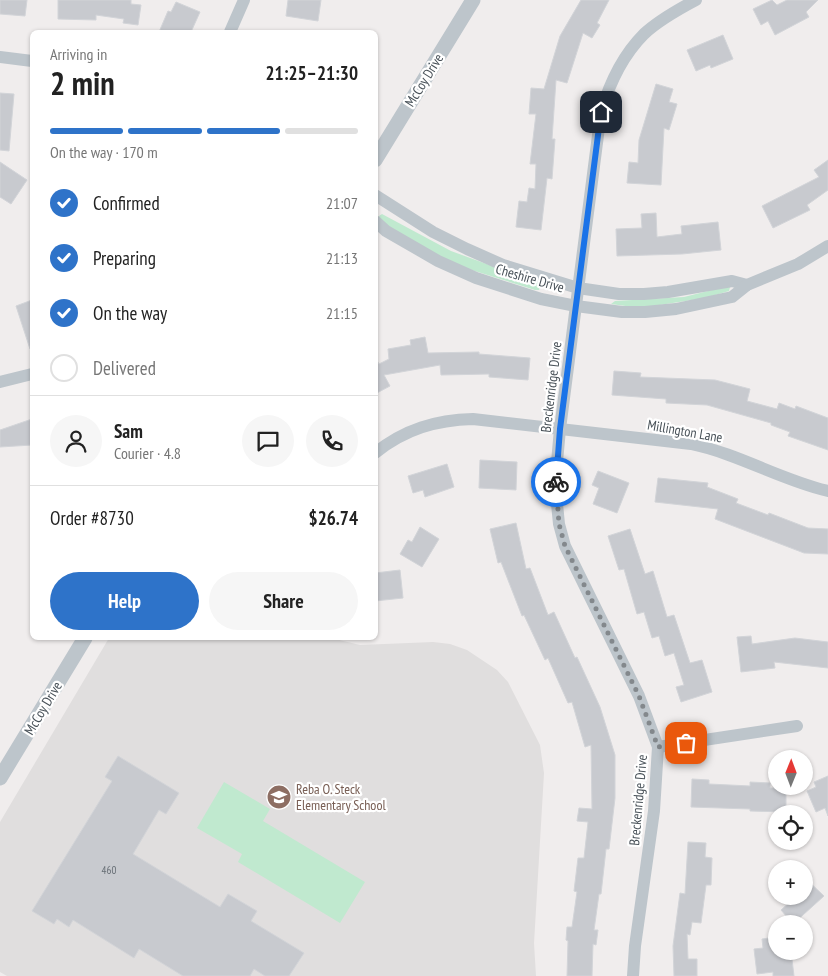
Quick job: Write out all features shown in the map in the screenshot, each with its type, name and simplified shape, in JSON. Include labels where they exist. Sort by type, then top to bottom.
[{"type":"street","points":[[231,30],[244,0]]},
{"type":"street","name":"McCoy Drive","points":[[378,155],[473,0]]},
{"type":"street","name":"Breckenridge Drive","points":[[633,976],[635,946],[654,810],[658,747],[639,696],[565,546],[556,504],[555,484],[560,429],[599,122],[606,96],[621,65],[644,34],[696,0]]},
{"type":"street","points":[[0,58],[30,61]]},
{"type":"street","name":"Cheshire Drive","points":[[378,197],[433,232],[503,265],[578,288],[603,292],[644,294],[668,292],[732,281],[747,285]]},
{"type":"street","name":"Cheshire Drive","points":[[378,224],[386,231],[438,261],[476,278],[541,299],[622,312],[676,309],[732,297],[747,285],[798,264],[828,246]]},
{"type":"street","points":[[0,382],[30,374]]},
{"type":"street","name":"Millington Lane","points":[[378,451],[400,435],[424,425],[450,419],[474,419],[691,444],[714,449],[793,480],[828,491]]},
{"type":"street","name":"McCoy Drive","points":[[0,778],[84,640]]},
{"type":"street","points":[[658,747],[797,726]]},
{"type":"shaded area","name":"Reba O. Steck Elementary School","points":[[108,640],[339,640],[360,645],[433,642],[450,644],[467,650],[497,670],[508,682],[540,745],[544,773],[534,943],[536,976],[7,976],[0,972],[0,822]]},
{"type":"green space","points":[[382,214],[451,251],[539,283],[541,286],[539,290],[535,290],[462,267],[381,222],[379,216]]},
{"type":"green space","points":[[730,287],[729,291],[705,298],[640,308],[611,304],[615,301],[684,297]]},
{"type":"green space","points":[[224,782],[270,809],[263,821],[365,882],[340,923],[238,862],[242,854],[197,828]]},
{"type":"building","points":[[0,0],[27,0],[25,16],[0,14]]},
{"type":"building","points":[[58,0],[131,0],[131,4],[141,5],[138,25],[123,23],[124,19],[96,15],[96,20],[58,19]]},
{"type":"building","points":[[288,0],[321,0],[318,21],[286,16]]},
{"type":"building","points":[[581,0],[609,0],[597,23],[600,25],[592,38],[583,33],[567,83],[556,80],[552,139],[555,139],[552,179],[547,178],[541,230],[516,227],[519,201],[527,202],[529,188],[535,189],[536,164],[530,164],[536,114],[529,114],[531,88],[544,89],[560,36]]},
{"type":"building","points":[[772,0],[777,5],[787,0],[818,0],[806,12],[809,17],[775,35],[768,21],[761,25],[753,9]]},
{"type":"building","points":[[176,2],[200,12],[192,30],[160,30],[168,11],[171,12]]},
{"type":"building","points":[[723,35],[733,59],[711,68],[710,65],[696,71],[687,50]]},
{"type":"building","points":[[656,84],[673,89],[669,102],[677,104],[669,130],[664,128],[661,185],[627,183],[629,162],[638,163],[639,140]]},
{"type":"building","points":[[0,93],[14,94],[9,151],[0,150]]},
{"type":"building","points":[[828,160],[828,190],[807,205],[810,210],[773,228],[762,206],[819,177],[814,170]]},
{"type":"building","points":[[0,162],[27,180],[11,204],[0,197]]},
{"type":"building","points":[[656,213],[657,237],[682,234],[681,226],[718,222],[721,250],[682,254],[617,256],[616,229],[642,228],[641,214]]},
{"type":"building","points":[[30,301],[30,349],[16,306]]},
{"type":"building","points":[[425,337],[428,353],[479,352],[479,354],[530,358],[528,380],[489,377],[489,374],[441,375],[440,365],[384,375],[390,386],[378,392],[378,362],[379,364],[389,359],[388,349],[411,345],[410,340]]},
{"type":"building","points":[[614,371],[641,373],[640,377],[715,380],[750,389],[747,401],[777,409],[779,403],[795,409],[796,406],[828,418],[828,450],[788,436],[790,432],[771,425],[771,423],[707,405],[666,403],[666,399],[612,395]]},
{"type":"building","points":[[30,420],[30,445],[0,447],[0,430]]},
{"type":"building","points":[[480,460],[517,462],[516,490],[479,488]]},
{"type":"building","points":[[447,464],[454,487],[425,497],[423,490],[413,493],[408,476]]},
{"type":"building","points":[[598,471],[629,483],[617,513],[593,504],[599,488],[592,485]]},
{"type":"building","points":[[658,478],[708,483],[707,487],[738,499],[736,503],[808,528],[828,529],[828,554],[804,553],[715,519],[718,509],[655,502]]},
{"type":"building","points":[[516,523],[526,569],[530,568],[548,615],[554,612],[575,658],[577,657],[600,707],[615,755],[615,798],[609,849],[606,849],[601,894],[599,894],[594,930],[598,930],[596,945],[593,944],[592,976],[567,976],[568,941],[566,940],[567,927],[572,927],[577,892],[574,891],[578,858],[584,858],[588,822],[577,821],[579,808],[592,809],[591,745],[585,747],[572,702],[568,703],[548,658],[545,660],[524,615],[522,616],[501,562],[498,563],[490,529]]},
{"type":"building","points":[[420,527],[439,539],[422,567],[400,554],[408,540],[412,542]]},
{"type":"building","points":[[630,529],[645,574],[653,571],[667,617],[674,615],[690,663],[702,660],[712,692],[681,702],[676,687],[684,685],[674,653],[665,656],[659,636],[652,638],[644,612],[637,614],[624,569],[619,570],[608,536]]},
{"type":"building","points":[[400,570],[403,598],[378,601],[378,573]]},
{"type":"building","points":[[751,636],[752,644],[795,638],[828,642],[828,668],[774,662],[775,668],[741,672],[737,637]]},
{"type":"building","points":[[118,756],[179,793],[166,814],[159,810],[133,854],[220,907],[228,894],[257,911],[251,921],[304,953],[289,976],[265,976],[254,969],[250,976],[183,976],[139,949],[134,958],[73,920],[69,927],[57,919],[54,924],[32,911],[112,781],[105,777]]},
{"type":"building","points":[[828,776],[828,816],[825,808],[816,812],[809,795],[813,795],[813,788],[816,787],[814,782]]},
{"type":"building","points":[[692,779],[709,780],[709,784],[750,786],[750,782],[768,783],[768,795],[786,795],[786,805],[768,805],[768,812],[691,807]]},
{"type":"building","points":[[688,842],[706,843],[705,857],[712,858],[711,885],[706,885],[701,923],[692,922],[690,935],[687,934],[688,959],[697,959],[697,976],[674,976],[673,946],[680,893],[685,894]]},
{"type":"building","points":[[813,886],[824,896],[803,915],[785,915],[781,910],[787,905],[813,905]]},
{"type":"building","points":[[768,938],[768,960],[792,960],[794,976],[773,976],[773,972],[757,974],[754,949],[763,948],[762,939]]},
{"type":"way so far","points":[[556,482],[556,504],[565,546],[577,574],[639,696],[658,747],[686,743]]},
{"type":"place","name":"Reba O. Steck Elementary School","points":[[279,797]]},
{"type":"route","points":[[556,482],[560,429],[568,380],[601,112]]}]
